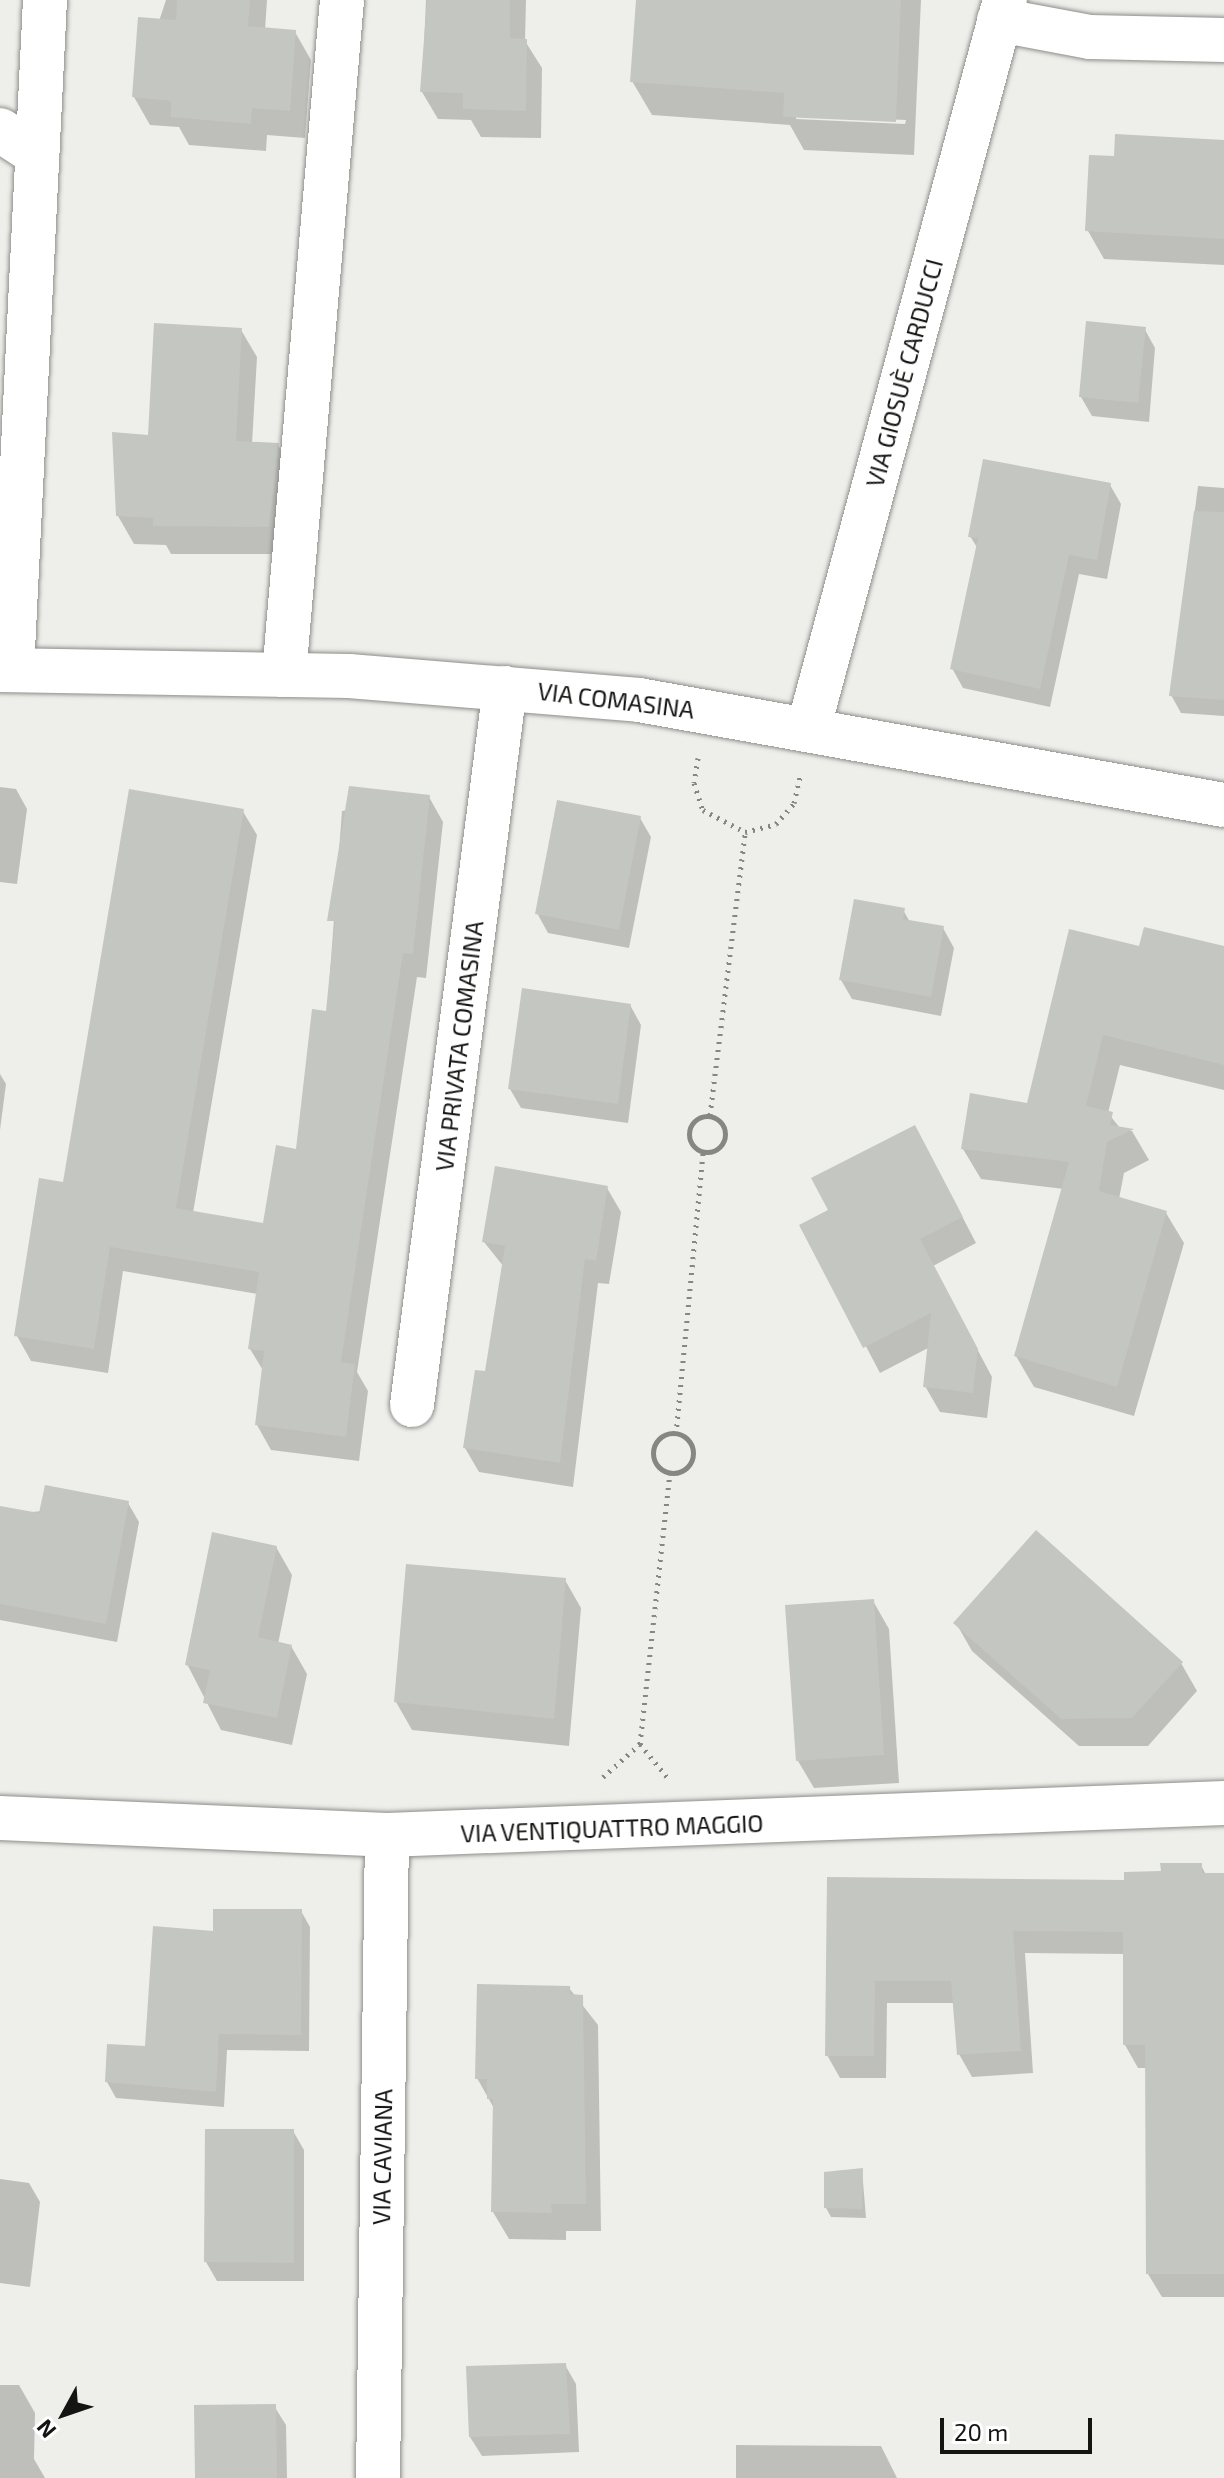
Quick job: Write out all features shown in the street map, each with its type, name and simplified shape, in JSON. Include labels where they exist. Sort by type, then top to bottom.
[{"type":"street","points":[[6,670],[45,0]]},
{"type":"street","points":[[284,675],[342,0]]},
{"type":"street","name":"VIA GIOSUÈ CARDUCCI","points":[[809,726],[1002,10],[1090,37],[1224,40]]},
{"type":"street","points":[[0,130],[37,154]]},
{"type":"street","name":"VIA COMASINA","points":[[6,670],[284,675],[505,688],[809,726],[1224,805]]},
{"type":"street","name":"VIA PRIVATA COMASINA","points":[[412,1405],[505,688]]},
{"type":"street","name":"VIA VENTIQUATTRO MAGGIO","points":[[0,1818],[387,1835],[590,1830],[1224,1803]]},
{"type":"street","name":"VIA CAVIANA","points":[[378,2478],[387,1835]]},
{"type":"path","points":[[712,760],[697,758],[694,783],[703,810],[745,832],[776,824],[794,803],[801,775],[786,773]]},
{"type":"path","points":[[703,1152],[725,1137],[710,1115],[745,832]]},
{"type":"path","points":[[703,1152],[691,1144],[688,1129],[696,1118],[710,1115]]},
{"type":"path","points":[[676,1434],[703,1152]]},
{"type":"path","points":[[670,1474],[692,1460],[692,1447],[676,1434]]},
{"type":"path","points":[[590,1830],[596,1787],[640,1744],[670,1474],[653,1453],[657,1440],[676,1434]]},
{"type":"building","points":[[177,0],[250,0],[248,26],[296,30],[290,111],[252,108],[251,124],[171,117],[171,101],[132,97],[138,17],[176,20]]},
{"type":"building","points":[[427,0],[510,0],[510,38],[527,39],[526,111],[463,109],[463,93],[420,92]]},
{"type":"building","points":[[636,0],[901,0],[896,122],[783,117],[784,93],[630,82]]},
{"type":"building","points":[[1115,134],[1224,140],[1224,239],[1085,231],[1089,155],[1114,156]]},
{"type":"building","points":[[1086,321],[1146,327],[1138,403],[1079,397]]},
{"type":"building","points":[[154,323],[242,328],[236,441],[279,443],[269,527],[153,526],[153,518],[116,516],[112,432],[148,435]]},
{"type":"building","points":[[983,459],[1111,483],[1097,560],[1069,555],[1040,689],[950,669],[978,538],[968,537]]},
{"type":"building","points":[[1194,511],[1224,512],[1224,700],[1169,696]]},
{"type":"building","points":[[349,786],[430,795],[413,954],[403,953],[341,1362],[355,1364],[346,1437],[255,1425],[264,1351],[248,1349],[259,1272],[110,1247],[94,1349],[14,1336],[39,1178],[63,1182],[129,789],[244,809],[176,1208],[263,1223],[276,1145],[296,1149],[312,1009],[326,1011],[335,921],[327,921]]},
{"type":"building","points":[[557,800],[641,816],[619,930],[535,914]]},
{"type":"building","points":[[854,899],[905,908],[903,919],[944,926],[931,997],[839,980]]},
{"type":"building","points":[[1144,927],[1224,946],[1224,1065],[1103,1035],[1086,1106],[1113,1112],[1110,1125],[1134,1129],[1107,1142],[1099,1191],[1167,1211],[1117,1387],[1014,1356],[1069,1162],[961,1149],[970,1093],[1027,1103],[1069,929],[1139,946]]},
{"type":"building","points":[[522,988],[631,1004],[618,1104],[508,1089]]},
{"type":"building","points":[[915,1125],[963,1217],[920,1239],[978,1349],[973,1393],[923,1387],[931,1313],[863,1348],[799,1225],[828,1210],[811,1178]]},
{"type":"building","points":[[495,1166],[608,1186],[596,1261],[585,1259],[560,1463],[463,1448],[475,1370],[485,1371],[505,1246],[482,1242]]},
{"type":"building","points":[[45,1485],[129,1501],[106,1624],[0,1604],[0,1506],[39,1513]]},
{"type":"building","points":[[1036,1530],[1183,1662],[1132,1718],[1061,1719],[953,1623]]},
{"type":"building","points":[[212,1532],[277,1546],[258,1637],[292,1645],[277,1718],[203,1703],[210,1670],[185,1665]]},
{"type":"building","points":[[406,1564],[566,1578],[554,1719],[394,1702]]},
{"type":"building","points":[[874,1599],[884,1755],[796,1761],[785,1605]]},
{"type":"building","points":[[1160,1863],[1202,1863],[1202,1873],[1224,1873],[1224,2274],[1146,2274],[1145,2045],[1123,2045],[1123,1932],[1013,1931],[1021,2051],[957,2055],[951,1981],[875,1981],[874,2056],[825,2056],[827,1877],[1124,1880],[1124,1872],[1161,1871]]},
{"type":"building","points":[[213,1909],[302,1909],[301,2035],[219,2034],[216,2092],[105,2082],[107,2044],[145,2046],[153,1926],[213,1931]]},
{"type":"building","points":[[477,1984],[570,1986],[570,1994],[583,1995],[586,2204],[551,2204],[552,2213],[491,2212],[493,2099],[487,2099],[487,2079],[475,2079]]},
{"type":"building","points":[[205,2129],[294,2129],[294,2263],[204,2262]]},
{"type":"building","points":[[863,2168],[862,2209],[824,2208],[824,2172]]},
{"type":"building","points":[[566,2363],[570,2434],[469,2437],[466,2366]]},
{"type":"building","points":[[276,2404],[277,2478],[195,2478],[194,2405]]}]
